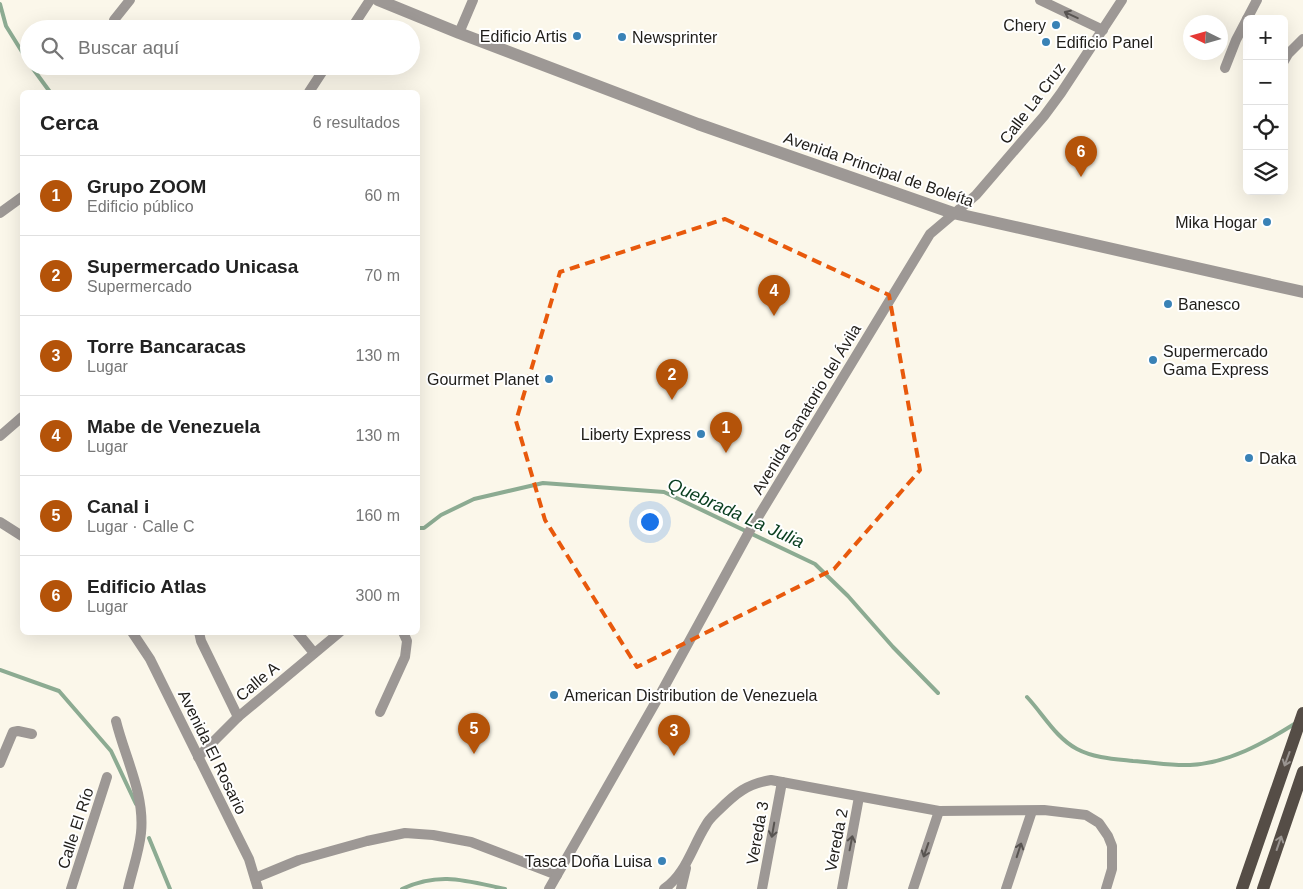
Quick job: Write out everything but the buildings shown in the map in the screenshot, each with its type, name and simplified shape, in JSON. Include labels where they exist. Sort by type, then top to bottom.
[{"type":"main road","points":[[1242,889],[1303,713]]},
{"type":"main road","points":[[1263,889],[1303,772]]},
{"type":"street","points":[[114,20],[130,0]]},
{"type":"street","points":[[357,20],[370,0]]},
{"type":"street","name":"Avenida Principal de Boleíta","points":[[378,0],[458,34],[698,124],[953,214],[1303,292]]},
{"type":"street","points":[[458,34],[473,0]]},
{"type":"street","points":[[1040,0],[1102,30]]},
{"type":"street","name":"Calle La Cruz","points":[[953,214],[976,195],[1044,116],[1122,0]]},
{"type":"street","points":[[1249,15],[1257,0]]},
{"type":"street","points":[[1225,68],[1243,27]]},
{"type":"street","points":[[1285,60],[1303,39]]},
{"type":"street","points":[[310,90],[320,75]]},
{"type":"street","points":[[0,213],[20,198]]},
{"type":"street","name":"Avenida Sanatorio del Ávila","points":[[549,889],[662,691],[749,532],[930,234],[953,214]]},
{"type":"street","points":[[0,436],[20,419]]},
{"type":"street","points":[[0,522],[20,535]]},
{"type":"street","name":"Avenida El Rosario","points":[[134,635],[150,659],[249,859],[258,889]]},
{"type":"street","points":[[200,635],[238,717]]},
{"type":"street","points":[[300,635],[314,652]]},
{"type":"street","name":"Calle A","points":[[198,757],[238,717],[336,635]]},
{"type":"street","points":[[380,712],[407,650],[405,635]]},
{"type":"street","points":[[116,721],[133,777],[141,813],[141,833],[128,889]]},
{"type":"street","points":[[0,763],[13,732],[18,730],[32,734]]},
{"type":"street","name":"Calle El Río","points":[[71,889],[107,777]]},
{"type":"street","points":[[664,889],[674,882],[687,862],[706,823],[740,791],[757,782],[771,780],[939,811],[1032,811],[1086,815],[1099,823],[1112,846],[1112,869],[1106,889]]},
{"type":"street","name":"Vereda 3","points":[[762,889],[782,782]]},
{"type":"street","name":"Vereda 2","points":[[842,889],[860,797]]},
{"type":"street","points":[[913,889],[939,811]]},
{"type":"street","points":[[1006,889],[1032,811]]},
{"type":"street","points":[[255,878],[299,860],[367,841],[405,833],[433,835],[471,842],[557,875]]},
{"type":"street","points":[[681,889],[687,862]]},
{"type":"highlighted area","points":[[725,219],[889,295],[920,470],[834,569],[637,667],[545,520],[516,421],[560,272]]},
{"type":"waterway","name":"Quebrada La Julia","points":[[0,4],[6,26],[20,49]]},
{"type":"waterway","name":"Quebrada La Julia","points":[[38,75],[49,90]]},
{"type":"waterway","name":"Quebrada La Julia","points":[[420,528],[424,528],[441,515],[474,499],[543,483],[664,492],[815,564],[848,596],[893,647],[938,693]]},
{"type":"waterway","points":[[0,670],[59,691],[111,751],[136,804]]},
{"type":"waterway","points":[[1027,697],[1056,732],[1069,744],[1084,752],[1111,759],[1183,765],[1204,763],[1246,751],[1296,723]]},
{"type":"waterway","points":[[149,838],[170,889]]},
{"type":"waterway","points":[[402,889],[429,880],[441,879],[454,879],[505,889]]},
{"type":"place","name":"Chery","points":[[1056,25]]},
{"type":"place","name":"Edificio Artis","points":[[577,36]]},
{"type":"place","name":"Newsprinter","points":[[622,37]]},
{"type":"place","name":"Edificio Panel","points":[[1046,42]]},
{"type":"place","name":"Edificio Atlas","points":[[1081,177]]},
{"type":"place","name":"Mika Hogar","points":[[1267,222]]},
{"type":"place","name":"Banesco","points":[[1168,304]]},
{"type":"place","name":"Mabe de Venezuela","points":[[774,316]]},
{"type":"place","name":"Supermercado Gama Express","points":[[1153,360]]},
{"type":"place","name":"Gourmet Planet","points":[[549,379]]},
{"type":"place","name":"Supermercado Unicasa","points":[[672,400]]},
{"type":"place","name":"Liberty Express","points":[[701,434]]},
{"type":"place","name":"Grupo ZOOM","points":[[726,453]]},
{"type":"place","name":"Daka","points":[[1249,458]]},
{"type":"place","name":"American Distribution de Venezuela","points":[[554,695]]},
{"type":"place","name":"Canal i","points":[[474,754]]},
{"type":"place","name":"Torre Bancaracas","points":[[674,756]]},
{"type":"place","name":"Tasca Doña Luisa","points":[[662,861]]}]
